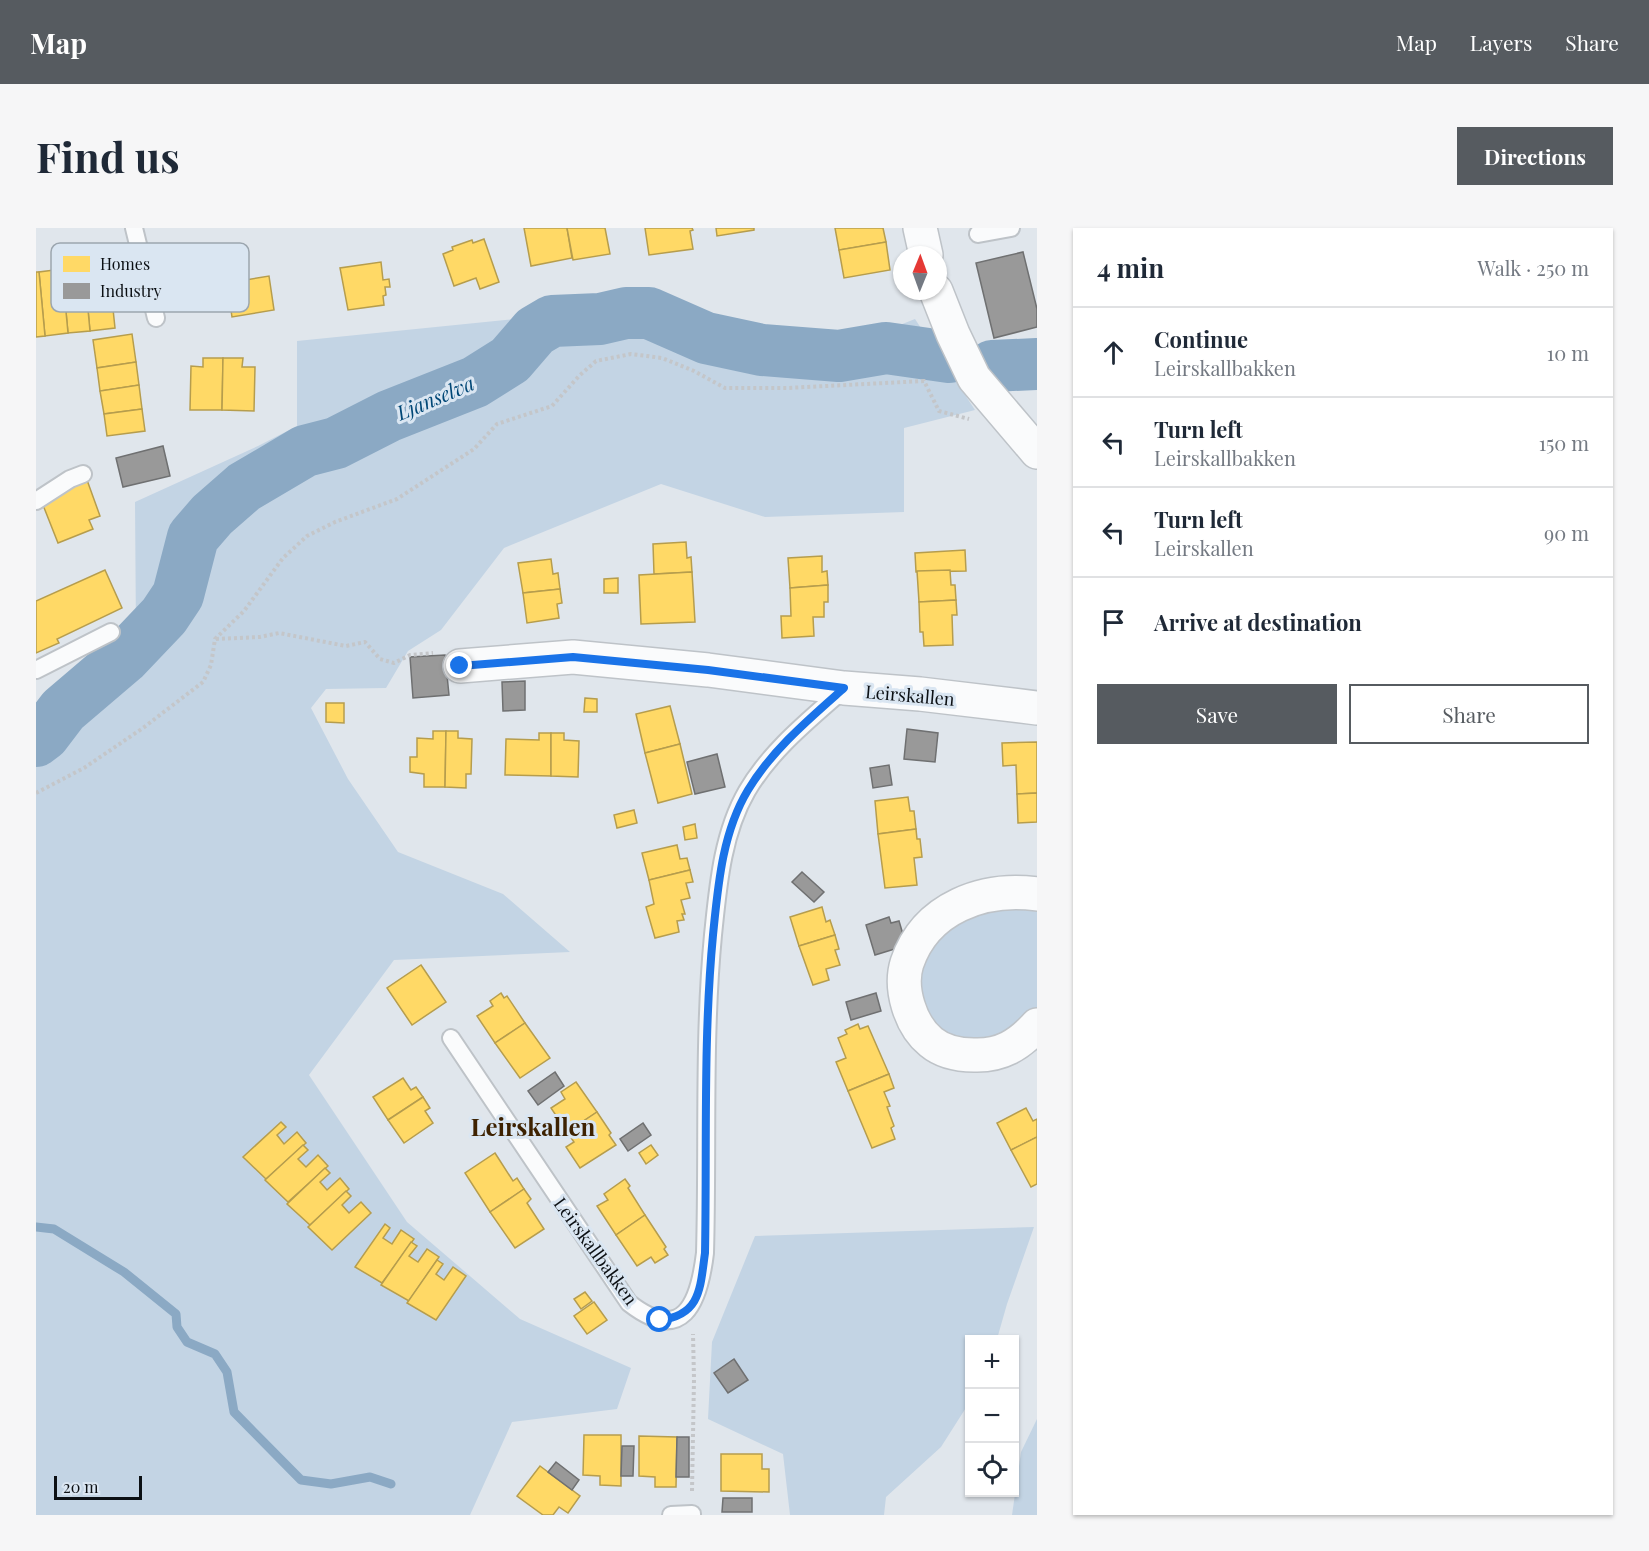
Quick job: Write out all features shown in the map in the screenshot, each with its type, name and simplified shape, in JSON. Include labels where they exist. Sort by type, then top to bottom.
[{"type":"street","points":[[920,228],[924,246]]},
{"type":"street","points":[[940,300],[974,378],[1037,452]]},
{"type":"street","name":"Leirskallen","points":[[460,666],[573,657],[708,670],[844,688],[920,694],[1037,708]]},
{"type":"street","points":[[1037,894],[1008,891],[987,894],[963,902],[945,912],[917,942],[907,962],[905,974],[909,1010],[929,1041],[941,1049],[967,1055],[999,1053],[1017,1045],[1037,1026]]},
{"type":"lane","points":[[134,228],[138,243]]},
{"type":"lane","points":[[978,234],[1011,228]]},
{"type":"lane","points":[[155,312],[156,318]]},
{"type":"lane","points":[[36,501],[70,479],[83,474]]},
{"type":"lane","points":[[36,670],[111,632]]},
{"type":"lane","points":[[688,1309],[699,1288],[705,1253],[708,1024],[711,956],[722,863],[734,817],[747,791],[795,731],[844,688]]},
{"type":"lane","name":"Leirskallbakken","points":[[451,1038],[629,1303],[642,1313],[660,1320],[674,1318],[688,1309]]},
{"type":"lane","points":[[671,1515],[692,1514]]},
{"type":"path","points":[[36,793],[84,768],[143,728],[203,682],[212,665],[215,639],[244,611],[283,558],[307,536],[335,522],[397,499],[474,449],[497,424],[552,406],[596,361],[631,354],[662,358],[694,371],[725,388],[787,388],[924,381],[939,411],[966,420],[982,419],[1013,423]]},
{"type":"path","points":[[215,639],[260,637],[279,633],[346,645],[365,642],[380,659],[394,663],[410,655],[442,652],[448,654],[460,666]]},
{"type":"path","points":[[688,1309],[692,1329],[694,1379],[692,1514]]},
{"type":"shaded area","points":[[636,292],[829,353],[915,319],[975,410],[904,428],[904,512],[765,517],[661,484],[504,548],[441,630],[408,651],[386,688],[326,689],[311,708],[348,779],[398,852],[503,894],[570,952],[394,960],[309,1075],[407,1222],[520,1319],[631,1368],[617,1409],[512,1422],[470,1515],[36,1515],[36,703],[136,634],[135,502],[297,426],[297,341],[535,317]]},
{"type":"shaded area","points":[[1037,907],[1037,1009],[999,1041],[951,1039],[920,1009],[916,965],[934,939],[980,909]]},
{"type":"shaded area","points":[[1034,1227],[998,1335],[965,1335],[965,1409],[941,1447],[886,1497],[884,1515],[790,1515],[783,1454],[708,1419],[712,1342],[755,1236]]},
{"type":"shaded area","points":[[1037,1419],[1037,1515],[1012,1515],[1015,1497],[1019,1497],[1021,1452]]},
{"type":"building: Homes","points":[[524,228],[567,228],[572,258],[531,266]]},
{"type":"building: Homes","points":[[567,228],[605,228],[610,254],[573,260]]},
{"type":"building: Homes","points":[[645,228],[692,228],[693,230],[690,231],[693,249],[649,255]]},
{"type":"building: Homes","points":[[716,228],[754,228],[754,230],[717,236]]},
{"type":"building: Homes","points":[[835,228],[883,228],[886,242],[839,250]]},
{"type":"building: Homes","points":[[484,239],[499,282],[480,289],[476,278],[454,286],[443,254],[453,250],[452,247],[472,240],[473,243]]},
{"type":"building: Homes","points":[[886,242],[890,270],[844,278],[839,250]]},
{"type":"building: Homes","points":[[381,262],[383,280],[389,279],[390,287],[385,287],[384,305],[348,310],[340,268]]},
{"type":"building: Homes","points":[[51,270],[51,312],[66,312],[68,333],[45,336],[39,272]]},
{"type":"building: Homes","points":[[36,272],[39,272],[45,336],[36,337]]},
{"type":"building: Homes","points":[[269,276],[274,310],[232,317],[231,312],[249,312],[249,279]]},
{"type":"building: Homes","points":[[66,312],[88,312],[90,331],[68,333]]},
{"type":"building: Homes","points":[[88,312],[113,312],[115,328],[90,331]]},
{"type":"building: Homes","points":[[132,334],[136,362],[97,368],[93,340]]},
{"type":"building: Homes","points":[[203,358],[223,358],[222,410],[190,410],[191,366],[203,367]]},
{"type":"building: Homes","points":[[223,358],[243,358],[242,367],[255,367],[254,411],[222,410]]},
{"type":"building: Homes","points":[[136,362],[139,385],[100,391],[97,368]]},
{"type":"building: Homes","points":[[139,385],[142,409],[104,414],[100,391]]},
{"type":"building: Homes","points":[[142,409],[145,431],[107,436],[104,414]]},
{"type":"building: Homes","points":[[87,480],[100,516],[89,520],[93,529],[58,543],[41,500]]},
{"type":"building: Homes","points":[[686,542],[687,558],[691,557],[692,572],[654,574],[653,544]]},
{"type":"building: Homes","points":[[965,550],[966,571],[916,572],[915,553]]},
{"type":"building: Homes","points":[[822,556],[822,572],[827,571],[828,585],[790,588],[788,558]]},
{"type":"building: Homes","points":[[551,559],[553,574],[558,573],[560,589],[523,593],[518,563]]},
{"type":"building: Homes","points":[[105,570],[122,608],[57,639],[59,643],[36,653],[36,601]]},
{"type":"building: Homes","points":[[950,570],[951,585],[955,585],[956,600],[919,602],[917,571]]},
{"type":"building: Homes","points":[[692,572],[695,622],[641,624],[639,575]]},
{"type":"building: Homes","points":[[618,578],[618,593],[604,593],[604,579]]},
{"type":"building: Homes","points":[[828,585],[828,602],[824,602],[824,617],[813,617],[814,636],[782,638],[781,616],[791,616],[790,588]]},
{"type":"building: Homes","points":[[560,589],[562,603],[557,604],[559,618],[527,623],[523,593]]},
{"type":"building: Homes","points":[[956,600],[957,615],[952,615],[953,645],[924,646],[923,632],[920,632],[919,602]]},
{"type":"building: Homes","points":[[585,698],[597,699],[597,712],[584,712]]},
{"type":"building: Homes","points":[[326,703],[344,703],[344,723],[326,722]]},
{"type":"building: Homes","points":[[670,706],[680,744],[645,753],[636,714]]},
{"type":"building: Homes","points":[[433,731],[446,731],[445,787],[424,787],[424,774],[410,772],[410,757],[417,757],[417,738],[433,739]]},
{"type":"building: Homes","points":[[446,731],[458,731],[458,738],[472,739],[471,774],[466,774],[466,788],[445,787]]},
{"type":"building: Homes","points":[[539,733],[551,733],[551,776],[505,775],[506,739],[539,740]]},
{"type":"building: Homes","points":[[551,733],[564,733],[564,740],[579,741],[578,777],[551,776]]},
{"type":"building: Homes","points":[[1037,742],[1037,793],[1017,794],[1016,765],[1003,766],[1002,743]]},
{"type":"building: Homes","points":[[680,744],[692,794],[658,803],[645,753]]},
{"type":"building: Homes","points":[[1037,793],[1037,822],[1018,823],[1017,794]]},
{"type":"building: Homes","points":[[908,797],[910,811],[914,811],[916,829],[878,834],[875,801]]},
{"type":"building: Homes","points":[[634,810],[637,823],[617,828],[614,815]]},
{"type":"building: Homes","points":[[695,824],[697,838],[685,840],[683,827]]},
{"type":"building: Homes","points":[[916,829],[917,839],[920,839],[922,857],[914,858],[917,885],[885,888],[878,834]]},
{"type":"building: Homes","points":[[677,845],[680,859],[687,858],[690,870],[649,880],[642,853]]},
{"type":"building: Homes","points":[[690,870],[693,882],[686,883],[690,898],[681,900],[685,914],[682,914],[684,920],[677,921],[679,932],[655,938],[646,907],[654,904],[649,880]]},
{"type":"building: Homes","points":[[822,907],[826,922],[830,920],[835,935],[799,946],[790,917]]},
{"type":"building: Homes","points":[[835,935],[839,949],[835,950],[840,965],[826,969],[829,980],[813,985],[799,946]]},
{"type":"building: Homes","points":[[421,965],[446,1002],[412,1025],[387,988]]},
{"type":"building: Homes","points":[[501,993],[504,998],[507,996],[525,1023],[495,1043],[477,1016],[493,1006],[490,1001]]},
{"type":"building: Homes","points":[[525,1023],[550,1058],[520,1078],[495,1043]]},
{"type":"building: Homes","points":[[858,1024],[860,1029],[868,1026],[889,1074],[848,1091],[836,1062],[846,1058],[838,1038],[847,1034],[845,1030]]},
{"type":"building: Homes","points":[[889,1074],[894,1088],[884,1092],[890,1106],[887,1107],[894,1126],[891,1128],[895,1139],[872,1148],[848,1091]]},
{"type":"building: Homes","points":[[403,1078],[411,1090],[416,1087],[423,1097],[388,1120],[373,1097]]},
{"type":"building: Homes","points":[[576,1082],[597,1112],[567,1132],[551,1108],[565,1099],[561,1092]]},
{"type":"building: Homes","points":[[423,1097],[430,1108],[425,1111],[433,1123],[404,1143],[388,1120]]},
{"type":"building: Homes","points":[[1026,1108],[1033,1121],[1037,1119],[1037,1137],[1011,1150],[997,1123]]},
{"type":"building: Homes","points":[[597,1112],[616,1145],[580,1168],[566,1147],[574,1142],[567,1132]]},
{"type":"building: Homes","points":[[281,1122],[286,1127],[277,1135],[284,1144],[297,1132],[306,1143],[266,1179],[243,1157]]},
{"type":"building: Homes","points":[[1037,1137],[1037,1184],[1031,1187],[1011,1150]]},
{"type":"building: Homes","points":[[303,1145],[308,1150],[298,1159],[306,1167],[318,1155],[328,1166],[288,1202],[265,1180]]},
{"type":"building: Homes","points":[[651,1145],[658,1155],[646,1164],[639,1153]]},
{"type":"building: Homes","points":[[495,1153],[513,1181],[517,1178],[524,1189],[490,1212],[465,1173]]},
{"type":"building: Homes","points":[[325,1168],[330,1173],[320,1182],[327,1190],[340,1178],[349,1189],[310,1225],[287,1204]]},
{"type":"building: Homes","points":[[625,1179],[645,1215],[616,1235],[597,1206],[608,1200],[604,1194]]},
{"type":"building: Homes","points":[[524,1189],[531,1199],[527,1203],[544,1229],[515,1248],[490,1212]]},
{"type":"building: Homes","points":[[346,1191],[351,1196],[342,1205],[349,1213],[361,1202],[371,1213],[332,1250],[308,1227]]},
{"type":"building: Homes","points":[[645,1215],[666,1247],[664,1249],[668,1255],[655,1263],[651,1257],[637,1266],[616,1235]]},
{"type":"building: Homes","points":[[385,1224],[390,1228],[383,1238],[392,1244],[401,1230],[414,1239],[382,1283],[355,1267]]},
{"type":"building: Homes","points":[[411,1242],[417,1246],[409,1256],[418,1262],[427,1249],[439,1257],[409,1301],[381,1285]]},
{"type":"building: Homes","points":[[437,1260],[443,1264],[436,1274],[444,1280],[453,1267],[466,1276],[436,1320],[407,1303]]},
{"type":"building: Homes","points":[[585,1292],[592,1301],[581,1309],[574,1299]]},
{"type":"building: Homes","points":[[594,1302],[607,1320],[587,1334],[574,1316]]},
{"type":"building: Homes","points":[[584,1435],[621,1435],[621,1486],[600,1485],[600,1476],[583,1475]]},
{"type":"building: Homes","points":[[639,1436],[677,1437],[676,1487],[655,1487],[655,1477],[639,1476]]},
{"type":"building: Homes","points":[[721,1454],[762,1454],[762,1469],[769,1469],[769,1492],[721,1491]]},
{"type":"building: Homes","points":[[540,1466],[580,1496],[568,1513],[559,1507],[553,1515],[543,1515],[517,1496]]},
{"type":"building: Industry","points":[[1023,252],[1037,309],[1037,327],[994,338],[976,263]]},
{"type":"building: Industry","points":[[163,446],[170,476],[123,487],[116,458]]},
{"type":"building: Industry","points":[[445,655],[449,695],[413,698],[410,657]]},
{"type":"building: Industry","points":[[525,681],[525,710],[503,711],[502,682]]},
{"type":"building: Industry","points":[[907,729],[938,733],[935,762],[904,759]]},
{"type":"building: Industry","points":[[717,754],[725,787],[695,794],[687,762]]},
{"type":"building: Industry","points":[[889,765],[892,785],[873,788],[870,768]]},
{"type":"building: Industry","points":[[802,872],[824,892],[814,902],[792,882]]},
{"type":"building: Industry","points":[[889,917],[891,923],[899,921],[905,941],[897,943],[898,948],[875,955],[866,925]]},
{"type":"building: Industry","points":[[876,993],[881,1011],[851,1020],[846,1002]]},
{"type":"building: Industry","points":[[555,1072],[564,1086],[538,1105],[528,1091]]},
{"type":"building: Industry","points":[[643,1123],[651,1135],[628,1151],[620,1139]]},
{"type":"building: Industry","points":[[734,1359],[748,1380],[728,1393],[714,1373]]},
{"type":"building: Industry","points":[[677,1437],[689,1437],[689,1477],[676,1477]]},
{"type":"building: Industry","points":[[622,1446],[634,1446],[633,1476],[621,1476]]},
{"type":"building: Industry","points":[[556,1462],[579,1480],[572,1490],[548,1472]]},
{"type":"building: Industry","points":[[723,1498],[752,1498],[752,1512],[722,1512]]},
{"type":"waterway","name":"Ljanselva","points":[[36,741],[44,735],[63,710],[124,658],[164,616],[178,595],[193,537],[212,515],[244,487],[305,451],[336,443],[389,416],[475,382],[510,360],[535,331],[552,321],[600,319],[626,313],[649,313],[706,338],[762,350],[839,356],[886,348],[949,357]]},
{"type":"waterway","name":"Ljanselva","points":[[992,366],[1037,364]]},
{"type":"waterway","points":[[36,1227],[54,1229],[124,1272],[176,1314],[177,1327],[187,1342],[215,1354],[227,1372],[234,1412],[301,1480],[331,1484],[370,1477],[391,1484]]},
{"type":"district","name":"Leirskallen","points":[[533,1126]]},
{"type":"route","points":[[460,666],[573,657],[708,670],[844,688],[795,731],[747,791],[734,817],[722,863],[711,956],[705,1253],[702,1277],[694,1302],[684,1314],[660,1320]]}]
